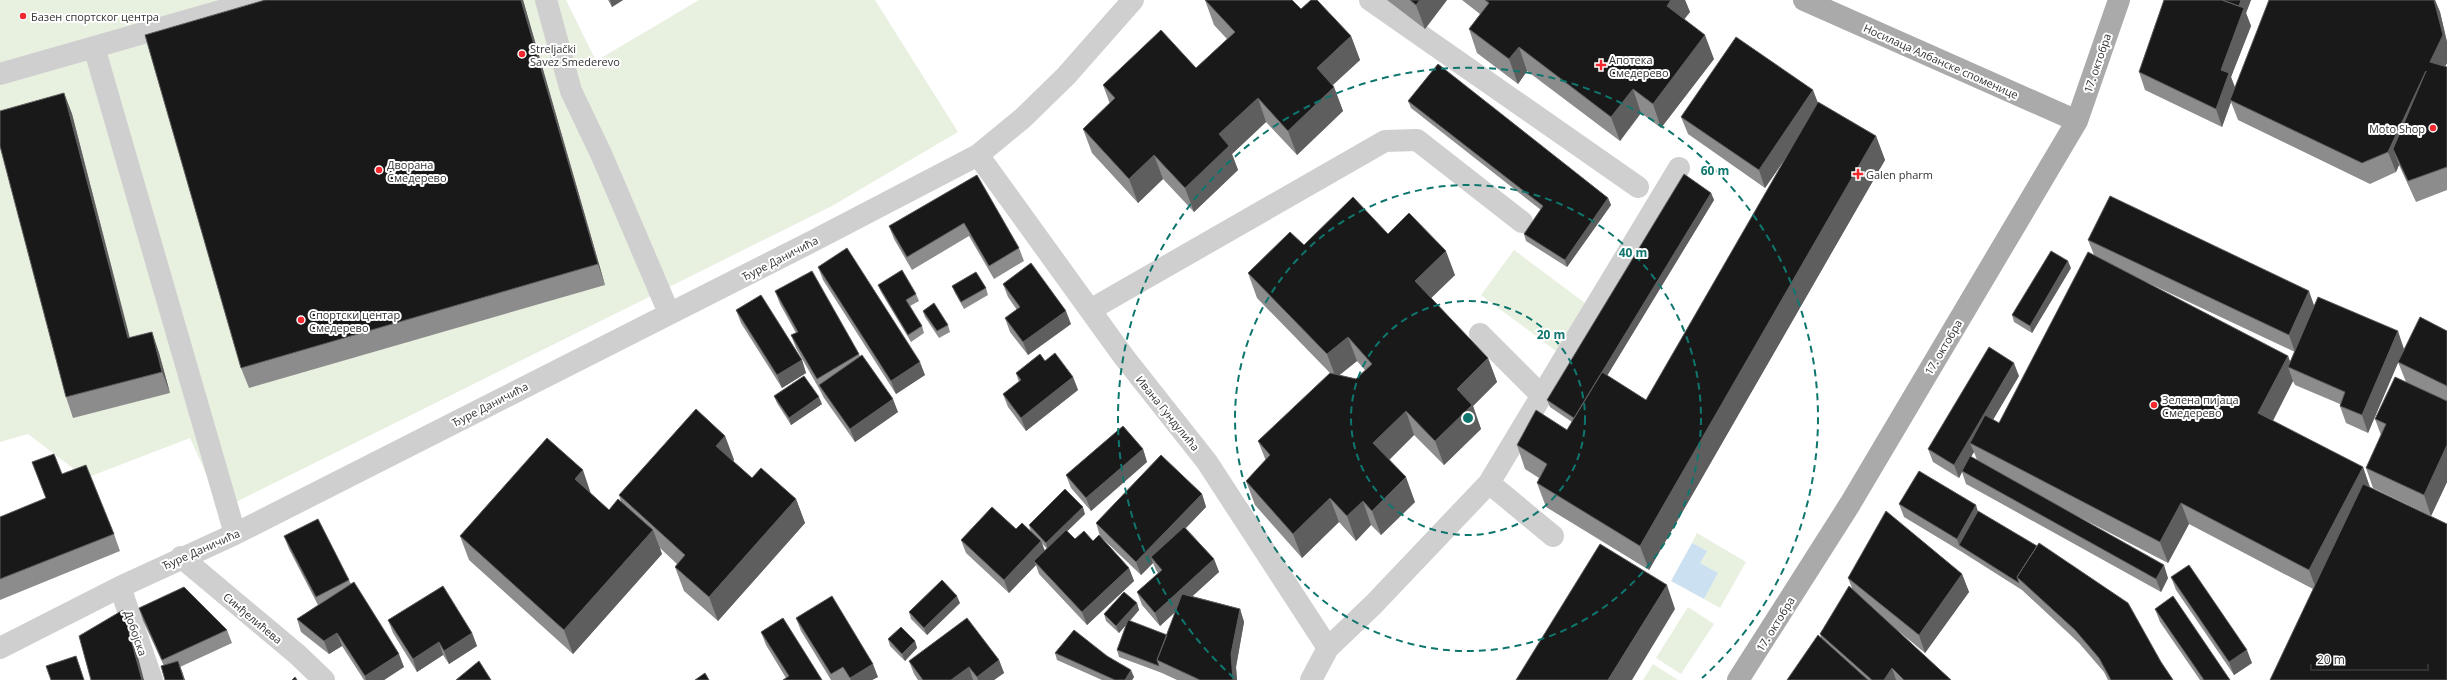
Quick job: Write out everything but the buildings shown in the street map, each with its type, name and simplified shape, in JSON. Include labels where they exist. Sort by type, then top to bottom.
[{"type":"main road","name":"Носилаца Албанске споменице","points":[[1804,0],[2077,122]]},
{"type":"main road","name":"17. октобра","points":[[1738,680],[1850,504],[2077,122],[2119,0]]},
{"type":"street","points":[[179,23],[211,0]]},
{"type":"street","points":[[0,74],[259,0]]},
{"type":"street","points":[[546,0],[571,91],[602,156],[669,313]]},
{"type":"street","name":"Ђуре Даничића","points":[[0,648],[181,557],[235,534],[813,241],[978,155],[1023,118],[1066,76],[1133,0]]},
{"type":"street","points":[[1370,0],[1638,188]]},
{"type":"street","points":[[94,47],[235,534]]},
{"type":"street","points":[[1090,310],[1385,141],[1417,140],[1522,222]]},
{"type":"street","name":"Ивана Гундулића","points":[[978,155],[1124,357],[1207,462],[1328,648]]},
{"type":"street","points":[[1311,680],[1328,648],[1374,604],[1489,483],[1679,168]]},
{"type":"street","points":[[1480,334],[1542,396]]},
{"type":"street","points":[[1489,483],[1553,536]]},
{"type":"street","name":"Синђелићева","points":[[181,557],[298,655],[324,680]]},
{"type":"street","name":"Добојска","points":[[120,587],[152,680]]},
{"type":"green space","name":"Спортски центар Смедерево","points":[[0,0],[566,0],[596,61],[699,0],[875,0],[958,132],[832,206],[222,509],[190,438],[86,478],[28,434],[0,442]]},
{"type":"green space","points":[[1514,250],[1589,306],[1560,354],[1481,295]]},
{"type":"green space","points":[[1697,533],[1746,562],[1720,608],[1704,599],[1718,573],[1700,563],[1692,543]]},
{"type":"green space","points":[[1688,607],[1714,624],[1681,674],[1656,658]]},
{"type":"green space","points":[[1653,664],[1678,680],[1643,680]]},
{"type":"water","points":[[1692,543],[1707,551],[1700,563],[1718,573],[1704,599],[1671,581]]},
{"type":"place","name":"Базен спортског центра","points":[[23,16]]},
{"type":"place","name":"Streljački Savez Smederevo","points":[[522,54]]},
{"type":"place","name":"Апотека Смедерево","points":[[1601,65]]},
{"type":"place","name":"Moto Shop","points":[[2433,128]]},
{"type":"place","name":"Дворана Смедерево","points":[[379,170]]},
{"type":"place","name":"Galen pharm","points":[[1858,174]]},
{"type":"place","name":"Спортски центар Смедерево","points":[[301,320]]},
{"type":"place","name":"Зелена пијаца Смедерево","points":[[2154,405]]}]
